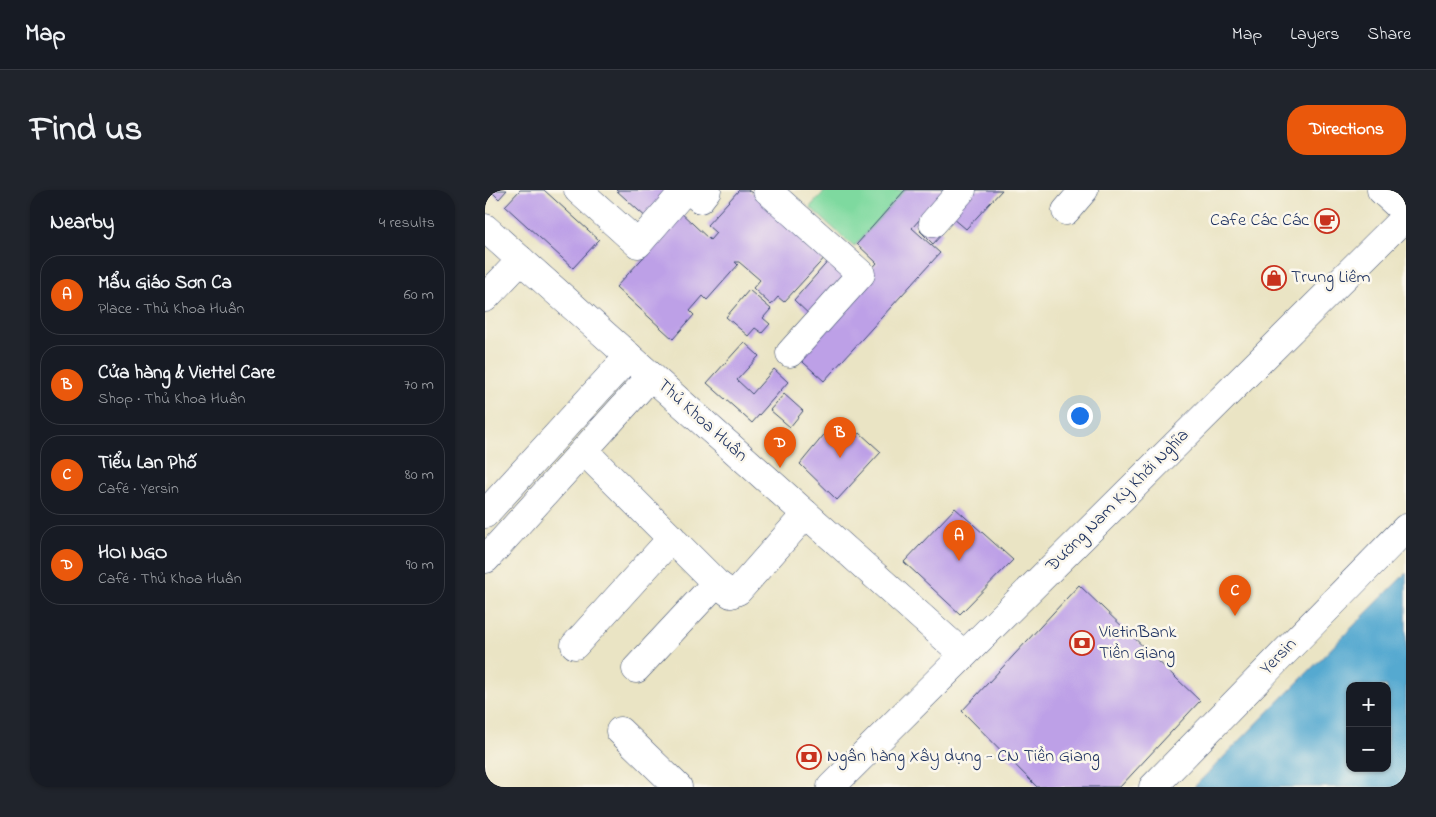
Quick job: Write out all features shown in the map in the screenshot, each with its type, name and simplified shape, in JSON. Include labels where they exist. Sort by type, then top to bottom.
[{"type":"street","points":[[578,190],[638,244],[685,190]]},
{"type":"street","points":[[689,190],[700,199],[707,190]]},
{"type":"street","points":[[767,190],[861,274],[790,353]]},
{"type":"street","points":[[933,223],[962,190]]},
{"type":"street","points":[[1066,212],[1084,190]]},
{"type":"street","points":[[1381,190],[1406,215]]},
{"type":"street","name":"Đường Nam Kỳ Khởi Nghĩa","points":[[831,787],[1406,215]]},
{"type":"street","name":"Thủ Khoa Huân","points":[[485,228],[963,654]]},
{"type":"street","points":[[485,298],[521,260]]},
{"type":"street","points":[[485,514],[629,356]]},
{"type":"street","points":[[486,559],[651,376]]},
{"type":"street","points":[[584,451],[716,584],[731,594],[738,591],[806,514]]},
{"type":"street","name":"Yersin","points":[[1153,787],[1406,528]]},
{"type":"street","points":[[575,645],[672,538]]},
{"type":"street","points":[[636,669],[716,584]]},
{"type":"street","points":[[620,732],[679,787]]},
{"type":"green space","points":[[826,190],[905,190],[854,247],[810,207]]},
{"type":"water","points":[[1406,573],[1406,787],[1194,787]]},
{"type":"building","points":[[490,190],[507,190],[499,199]]},
{"type":"building","points":[[520,190],[544,190],[599,240],[573,268],[505,206]]},
{"type":"building","points":[[616,190],[676,190],[649,220]]},
{"type":"building","points":[[739,190],[748,190],[752,193],[754,190],[829,253],[784,302],[778,297],[771,305],[753,288],[760,280],[739,262],[735,262],[738,265],[707,300],[703,296],[690,311],[694,315],[673,339],[616,287],[663,236],[677,209],[710,240],[716,233],[707,225]]},
{"type":"building","points":[[905,190],[946,190],[912,228],[940,253],[824,381],[794,354],[877,263],[857,244]]},
{"type":"building","points":[[968,190],[1002,190],[966,229],[947,213]]},
{"type":"building","points":[[926,218],[943,233],[933,244],[920,231],[926,225]]},
{"type":"building","points":[[831,258],[850,276],[813,318],[794,300]]},
{"type":"building","points":[[749,290],[771,309],[763,318],[770,324],[762,333],[755,328],[748,336],[726,317]]},
{"type":"building","points":[[744,342],[759,356],[737,380],[752,394],[774,369],[788,382],[752,423],[707,383]]},
{"type":"building","points":[[784,394],[803,411],[790,427],[770,410]]},
{"type":"building","points":[[832,425],[852,443],[860,433],[881,452],[837,500],[800,464]]},
{"type":"building","points":[[955,508],[1013,560],[960,614],[904,562]]},
{"type":"building","name":"VietinBank Tiền Giang","points":[[1079,585],[1200,701],[1120,787],[1037,787],[962,711]]},
{"type":"place","name":"Cafe Các Các","points":[[1327,221]]},
{"type":"place","name":"Trung Liêm","points":[[1274,278]]},
{"type":"place","name":"Cửa hàng & Viettel Care","points":[[840,458]]},
{"type":"place","name":"HOI NGO","points":[[780,468]]},
{"type":"place","name":"Mẩu Giáo Sơn Ca","points":[[959,561]]},
{"type":"place","name":"Tiểu Lan Phố","points":[[1235,616]]},
{"type":"place","name":"VietinBank Tiền Giang","points":[[1082,643]]},
{"type":"place","name":"Ngân hàng Xây dựng - CN Tiền Giang","points":[[809,757]]}]
